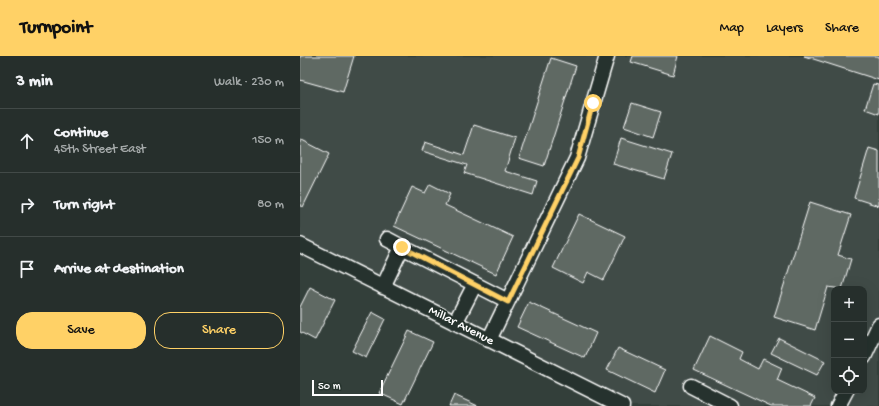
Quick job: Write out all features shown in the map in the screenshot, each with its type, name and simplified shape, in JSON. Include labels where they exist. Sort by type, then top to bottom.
[{"type":"street","points":[[489,340],[578,158],[607,56]]},
{"type":"street","points":[[387,239],[508,302]]},
{"type":"street","name":"Millar Avenue","points":[[300,245],[622,406]]},
{"type":"street","points":[[383,287],[402,247]]},
{"type":"street","points":[[455,323],[475,284]]},
{"type":"street","points":[[867,351],[879,325]]},
{"type":"street","points":[[691,386],[730,406]]},
{"type":"street","points":[[838,406],[844,394]]},
{"type":"shaded area","points":[[300,56],[879,56],[879,406],[622,406],[300,245]]},
{"type":"building","points":[[300,56],[354,56],[343,92],[300,80]]},
{"type":"building","points":[[633,56],[678,56],[673,75],[631,62]]},
{"type":"building","points":[[804,56],[879,56],[879,80]]},
{"type":"building","points":[[551,58],[576,66],[544,166],[519,158]]},
{"type":"building","points":[[873,84],[879,85],[879,114],[865,109]]},
{"type":"building","points":[[632,103],[661,112],[653,137],[624,127]]},
{"type":"building","points":[[474,125],[515,138],[505,171],[537,181],[533,195],[464,173],[467,165],[422,151],[425,142],[464,155]]},
{"type":"building","points":[[621,138],[672,154],[664,179],[613,164]]},
{"type":"building","points":[[300,139],[329,154],[303,207],[300,206]]},
{"type":"building","points":[[869,148],[879,151],[879,206],[854,198]]},
{"type":"building","points":[[430,184],[450,194],[445,205],[513,237],[496,274],[394,226],[412,187],[425,193]]},
{"type":"building","points":[[810,202],[851,215],[838,255],[851,259],[843,286],[828,287],[815,330],[774,317]]},
{"type":"building","points":[[579,214],[625,236],[604,280],[588,272],[583,283],[553,268]]},
{"type":"building","points":[[310,287],[335,300],[315,340],[300,332],[300,307]]},
{"type":"building","points":[[529,302],[596,333],[585,358],[517,327]]},
{"type":"building","points":[[372,312],[385,319],[366,358],[352,351]]},
{"type":"building","points":[[409,331],[433,342],[403,404],[379,393]]},
{"type":"building","points":[[710,336],[742,352],[739,359],[758,369],[763,359],[782,368],[777,380],[815,398],[811,406],[771,406],[694,370]]},
{"type":"building","points":[[779,338],[825,361],[817,375],[771,353]]},
{"type":"building","points":[[618,348],[665,370],[655,393],[607,370]]},
{"type":"building","points":[[454,395],[478,406],[449,406]]},
{"type":"route","points":[[402,247],[508,302],[578,158],[593,103]]}]
